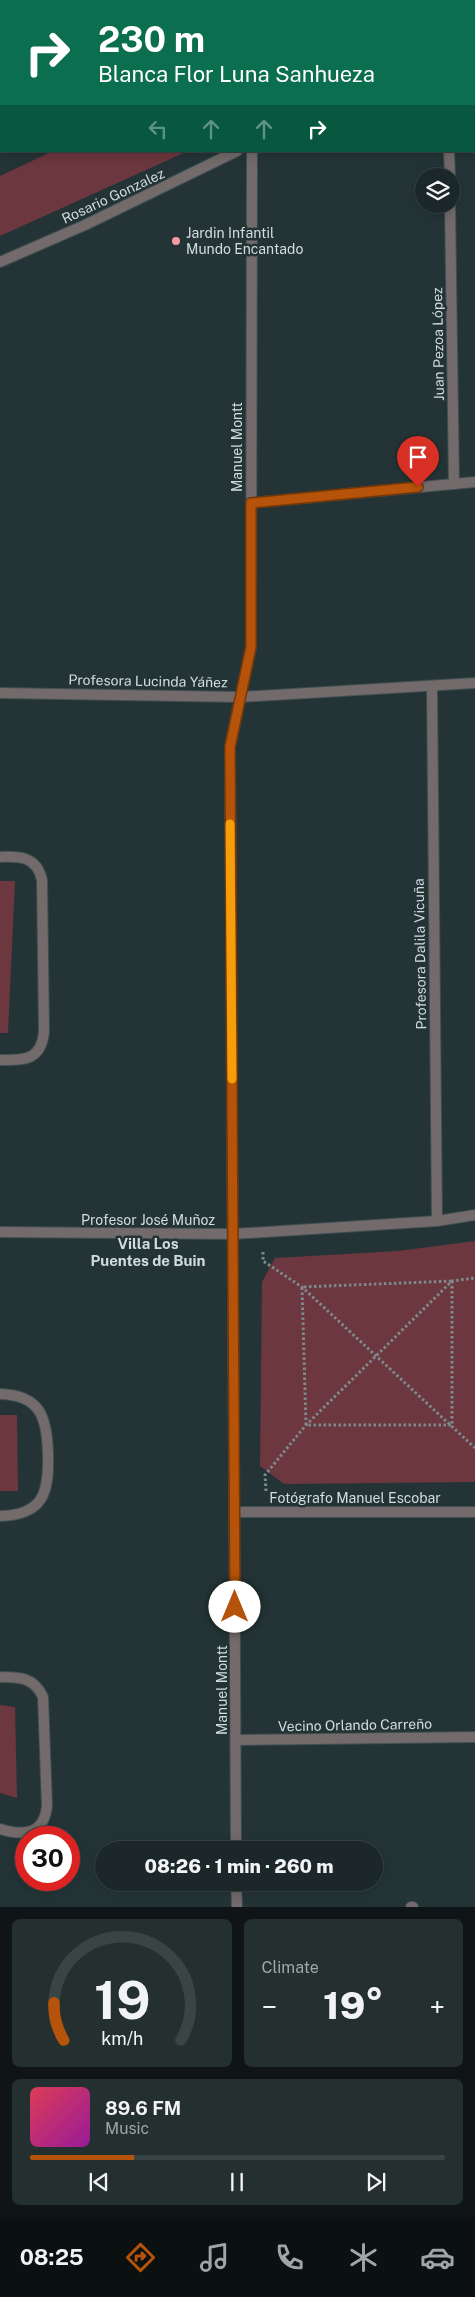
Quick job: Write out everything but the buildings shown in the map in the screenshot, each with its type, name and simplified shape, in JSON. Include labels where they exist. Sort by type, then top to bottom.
[{"type":"street","name":"Rosario Gonzalez","points":[[0,262],[85,225],[234,152]]},
{"type":"street","name":"Manuel Montt","points":[[236,1841],[230,747],[251,647],[252,152]]},
{"type":"street","points":[[449,152],[450,168]]},
{"type":"street","name":"Juan Pezoa López","points":[[450,213],[454,484]]},
{"type":"street","points":[[251,503],[475,482]]},
{"type":"street","name":"Profesora Lucinda Yáñez","points":[[0,693],[240,697],[475,683]]},
{"type":"street","name":"Profesora Dalila Vicuña","points":[[432,687],[437,1221]]},
{"type":"street","points":[[0,856],[24,857],[34,862],[40,870],[42,880],[44,1032],[43,1042],[38,1051],[31,1057],[22,1060],[0,1060]]},
{"type":"street","name":"Profesor José Muñoz","points":[[0,1232],[261,1233],[437,1221],[475,1215]]},
{"type":"street","points":[[0,1394],[24,1398],[40,1412],[48,1431],[48,1476],[44,1496],[30,1510],[12,1516],[0,1516]]},
{"type":"street","name":"Fotógrafo Manuel Escobar","points":[[234,1512],[475,1512]]},
{"type":"street","points":[[0,1677],[21,1677],[28,1680],[35,1684],[43,1697],[47,1806],[44,1821],[31,1832],[14,1833],[0,1829]]},
{"type":"street","name":"Vecino Orlando Carreño","points":[[236,1740],[475,1737]]},
{"type":"street","points":[[236,1891],[236,1907]]},
{"type":"path","points":[[261,1233],[263,1261],[302,1287],[475,1448]]},
{"type":"path","points":[[302,1287],[452,1281],[475,1278]]},
{"type":"path","points":[[266,1512],[265,1474],[306,1424],[452,1281]]},
{"type":"path","points":[[452,1281],[452,1426]]},
{"type":"path","points":[[302,1287],[306,1424]]},
{"type":"path","points":[[306,1424],[452,1426]]},
{"type":"shaded area","points":[[51,152],[186,152],[0,236],[0,176]]},
{"type":"shaded area","points":[[0,881],[15,881],[8,1033],[0,1033]]},
{"type":"shaded area","points":[[475,1241],[475,1482],[284,1484],[260,1466],[262,1282],[275,1258],[398,1251]]},
{"type":"shaded area","points":[[0,1415],[17,1415],[18,1491],[0,1491]]},
{"type":"shaded area","points":[[0,1705],[15,1707],[17,1798],[0,1793]]},
{"type":"slow traffic","points":[[230,824],[232,1079]]},
{"type":"place","name":"Jardin Infantil Mundo Encantado","points":[[176,241]]},
{"type":"district","name":"Villa Los Puentes de Buin","points":[[148,1252]]},
{"type":"route","points":[[235,1607],[230,747],[251,647],[251,503],[418,487]]}]
